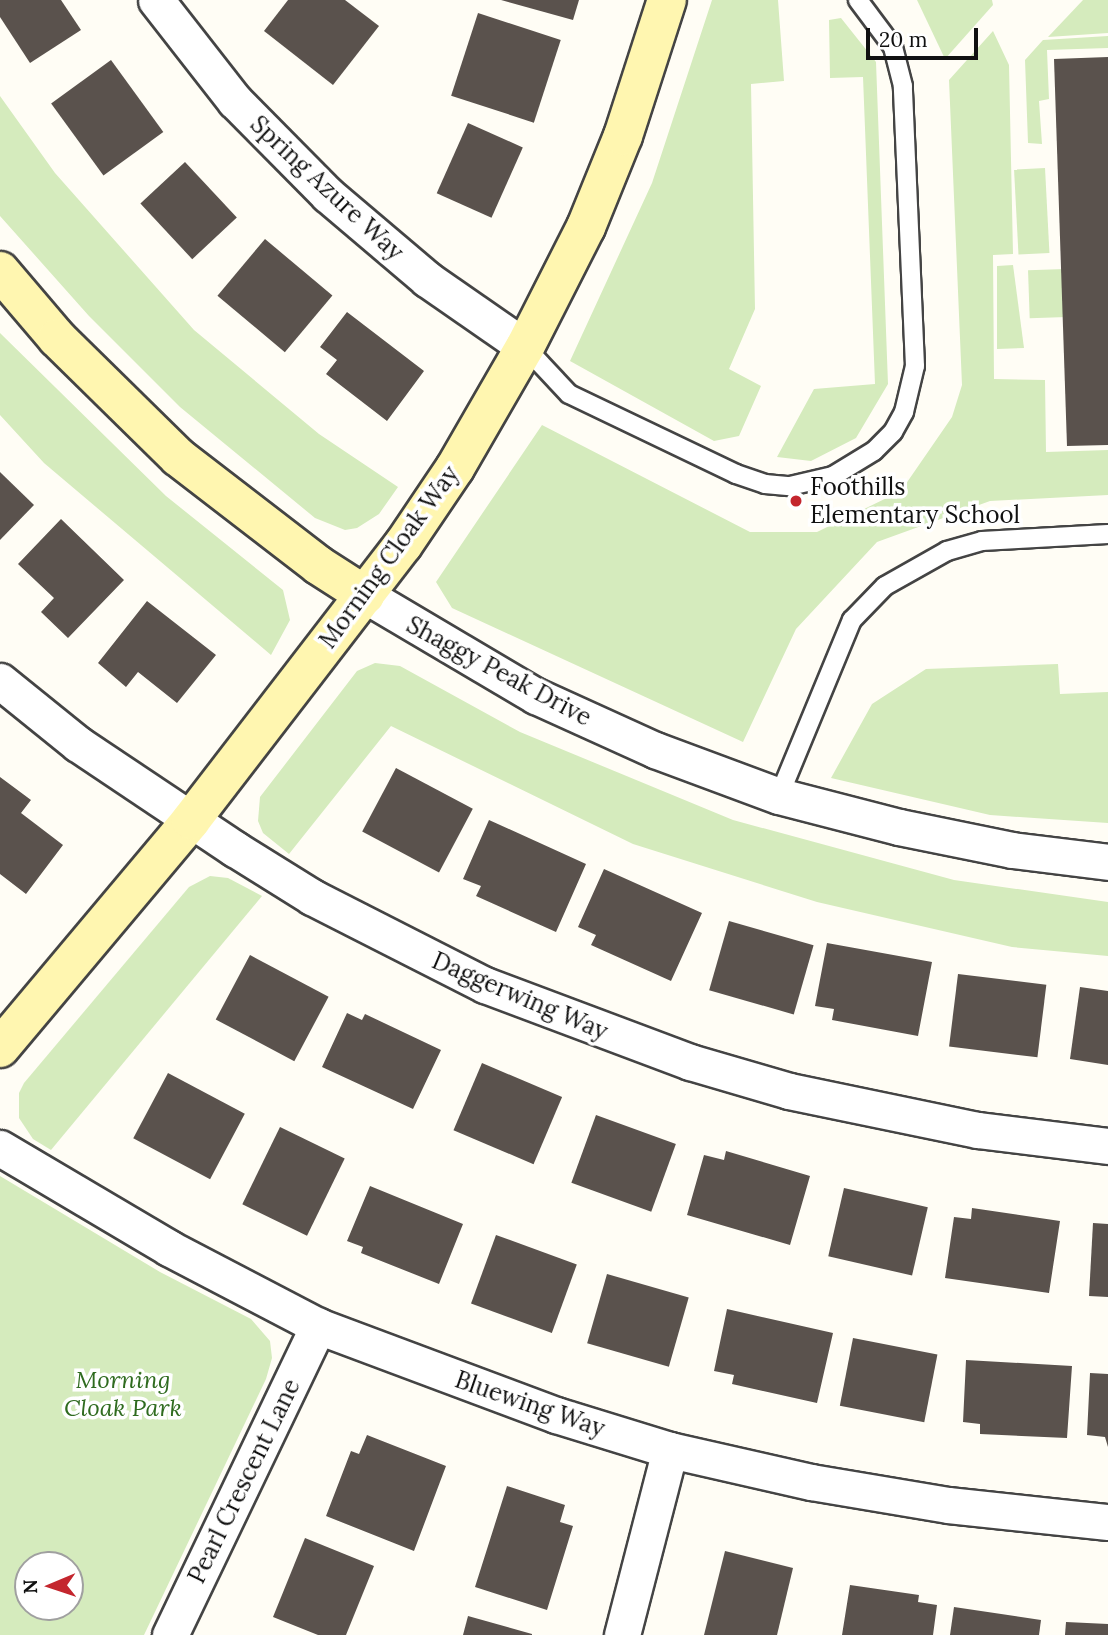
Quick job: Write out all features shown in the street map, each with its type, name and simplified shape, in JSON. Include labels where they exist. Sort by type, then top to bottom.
[{"type":"street","name":"Morning Cloak Way","points":[[0,1048],[191,820],[365,595],[455,468],[525,347],[586,226],[623,136],[667,0]]},
{"type":"street","name":"Spring Azure Way","points":[[157,1],[235,101],[328,195],[427,279],[525,347]]},
{"type":"street","name":"Shaggy Peak Drive","points":[[0,271],[57,338],[178,457],[318,565],[536,696],[655,750],[779,796],[1000,848],[1108,862]]},
{"type":"street","name":"Daggerwing Way","points":[[0,681],[78,744],[312,897],[391,940],[589,1027],[690,1062],[885,1114],[1108,1146]]},
{"type":"street","name":"Bluewing Way","points":[[0,1148],[169,1248],[318,1326],[556,1415],[670,1450],[811,1482],[907,1498],[1108,1522]]},
{"type":"street","name":"Pearl Crescent Lane","points":[[170,1635],[318,1326]]},
{"type":"street","points":[[622,1635],[670,1450]]},
{"type":"lane","points":[[525,347],[569,394],[736,474],[765,484],[790,486],[833,476],[874,451],[893,432],[904,412],[915,366],[902,86],[893,47],[858,0]]},
{"type":"lane","points":[[779,796],[825,691],[852,620],[885,586],[912,569],[982,541],[1108,534]]},
{"type":"green space","points":[[712,0],[778,0],[784,81],[751,84],[755,309],[729,369],[761,386],[739,436],[714,441],[570,361],[652,183]]},
{"type":"green space","points":[[917,0],[992,0],[993,5],[945,59]]},
{"type":"green space","points":[[1083,0],[1108,0],[1108,33],[1048,37]]},
{"type":"green space","points":[[841,18],[876,62],[888,384],[856,438],[811,461],[777,457],[814,389],[875,384],[863,77],[830,78],[829,20]]},
{"type":"green space","points":[[993,31],[1009,65],[1013,254],[993,255],[994,379],[1045,380],[1046,452],[1108,450],[1108,495],[990,501],[877,542],[796,629],[743,742],[452,608],[436,582],[542,425],[750,532],[817,532],[901,491],[952,417],[962,385],[949,80]]},
{"type":"green space","points":[[1108,36],[1108,48],[1047,50],[1049,99],[1039,101],[1042,144],[1028,143],[1025,60],[1043,40]]},
{"type":"green space","points":[[0,96],[55,173],[194,330],[319,434],[398,487],[379,514],[357,528],[345,530],[315,518],[180,407],[89,316],[0,216]]},
{"type":"green space","points":[[1045,168],[1049,253],[1018,255],[1014,170]]},
{"type":"green space","points":[[1013,265],[1024,348],[997,349],[997,266]]},
{"type":"green space","points":[[1065,269],[1067,317],[1030,318],[1028,270]]},
{"type":"green space","points":[[0,333],[166,496],[283,590],[290,620],[271,655],[44,463],[0,415]]},
{"type":"green space","points":[[375,663],[400,666],[520,732],[733,820],[954,880],[1108,902],[1108,956],[1012,947],[817,902],[633,844],[391,726],[289,854],[263,833],[258,821],[260,797],[357,671]]},
{"type":"green space","points":[[1058,664],[1060,694],[1108,692],[1108,823],[990,815],[831,778],[872,704],[926,669]]},
{"type":"green space","points":[[210,876],[228,878],[262,896],[51,1150],[33,1139],[19,1118],[19,1093],[24,1083],[189,887]]},
{"type":"green space","name":"Morning Cloak Park","points":[[0,1176],[160,1272],[251,1319],[270,1341],[272,1358],[266,1379],[144,1635],[0,1635]]},
{"type":"building","points":[[0,0],[61,0],[81,30],[30,63],[0,17]]},
{"type":"building","points":[[288,0],[345,0],[379,26],[333,85],[264,31]]},
{"type":"building","points":[[501,0],[579,0],[573,20]]},
{"type":"building","points":[[478,13],[561,40],[534,123],[451,96]]},
{"type":"building","points":[[1108,57],[1108,445],[1067,446],[1054,59]]},
{"type":"building","points":[[111,60],[163,132],[103,175],[51,103]]},
{"type":"building","points":[[468,123],[523,147],[491,218],[437,193]]},
{"type":"building","points":[[185,162],[237,218],[192,259],[140,204]]},
{"type":"building","points":[[265,239],[332,296],[285,352],[217,296]]},
{"type":"building","points":[[347,312],[424,371],[387,421],[326,374],[337,360],[320,347]]},
{"type":"building","points":[[0,472],[34,505],[0,540]]},
{"type":"building","points":[[61,519],[124,580],[68,638],[41,612],[54,598],[18,564]]},
{"type":"building","points":[[147,601],[216,655],[177,703],[138,672],[126,687],[98,663]]},
{"type":"building","points":[[396,768],[473,809],[439,872],[362,832]]},
{"type":"building","points":[[0,777],[31,800],[21,813],[63,845],[26,894],[0,874]]},
{"type":"building","points":[[489,820],[586,864],[556,932],[476,896],[481,886],[463,879]]},
{"type":"building","points":[[604,869],[702,913],[671,981],[591,945],[596,935],[578,927]]},
{"type":"building","points":[[729,921],[814,945],[794,1014],[709,990]]},
{"type":"building","points":[[827,943],[932,962],[918,1036],[832,1020],[834,1009],[815,1006]]},
{"type":"building","points":[[250,955],[329,997],[294,1061],[216,1019]]},
{"type":"building","points":[[958,974],[1046,985],[1037,1057],[949,1046]]},
{"type":"building","points":[[1080,987],[1108,991],[1108,1065],[1070,1059]]},
{"type":"building","points":[[347,1013],[362,1020],[365,1014],[441,1050],[413,1109],[322,1067]]},
{"type":"building","points":[[482,1063],[562,1097],[534,1164],[453,1130]]},
{"type":"building","points":[[168,1073],[245,1114],[210,1179],[133,1138]]},
{"type":"building","points":[[596,1115],[676,1144],[651,1212],[571,1183]]},
{"type":"building","points":[[280,1127],[345,1159],[307,1236],[242,1204]]},
{"type":"building","points":[[726,1151],[810,1176],[790,1245],[687,1215],[704,1155],[724,1160]]},
{"type":"building","points":[[370,1186],[463,1224],[439,1284],[361,1253],[363,1247],[347,1241]]},
{"type":"building","points":[[844,1188],[928,1207],[912,1276],[828,1256]]},
{"type":"building","points":[[972,1208],[1060,1221],[1049,1293],[945,1278],[954,1217],[971,1219]]},
{"type":"building","points":[[1093,1223],[1108,1224],[1108,1297],[1089,1296]]},
{"type":"building","points":[[496,1235],[577,1264],[552,1333],[471,1304]]},
{"type":"building","points":[[607,1274],[689,1297],[669,1367],[587,1343]]},
{"type":"building","points":[[727,1309],[833,1333],[817,1403],[732,1384],[734,1375],[714,1371]]},
{"type":"building","points":[[853,1338],[937,1354],[924,1422],[840,1406]]},
{"type":"building","points":[[966,1360],[1072,1366],[1067,1438],[980,1434],[980,1424],[963,1422]]},
{"type":"building","points":[[1090,1373],[1108,1374],[1108,1447],[1105,1437],[1087,1435]]},
{"type":"building","points":[[367,1435],[446,1466],[414,1551],[326,1516],[351,1451],[359,1454]]},
{"type":"building","points":[[507,1486],[565,1505],[560,1522],[573,1526],[547,1610],[475,1587]]},
{"type":"building","points":[[305,1538],[374,1566],[346,1635],[318,1635],[273,1617]]},
{"type":"building","points":[[725,1551],[793,1568],[777,1635],[704,1635]]},
{"type":"building","points":[[850,1585],[919,1595],[918,1602],[937,1605],[933,1635],[842,1635]]},
{"type":"building","points":[[954,1607],[1041,1620],[1039,1635],[950,1635]]},
{"type":"building","points":[[468,1616],[532,1634],[532,1635],[463,1635]]},
{"type":"building","points":[[1066,1622],[1108,1624],[1108,1635],[1065,1635]]},
{"type":"place","name":"Foothills Elementary School","points":[[796,501]]}]
